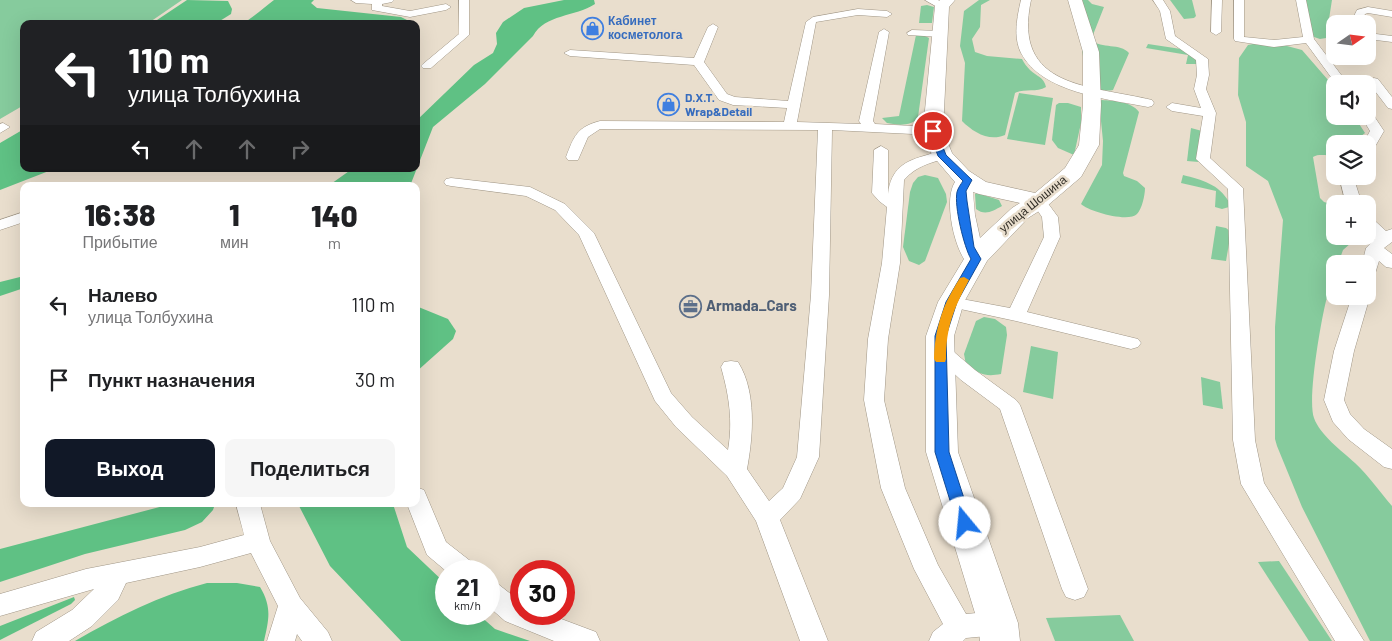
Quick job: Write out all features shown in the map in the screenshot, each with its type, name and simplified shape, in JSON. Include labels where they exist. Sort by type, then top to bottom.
[{"type":"street","name":"улица Шошина","points":[[999,632],[942,452],[940,336],[952,302],[976,259],[1002,228],[1020,213],[1039,201],[1073,172],[1089,145],[1091,52],[1075,0]]},
{"type":"street","points":[[940,2],[940,34],[933,131],[942,156],[967,180],[988,190],[1039,201]]},
{"type":"street","points":[[967,180],[962,191],[962,201],[969,247],[976,259]]},
{"type":"lane","points":[[356,0],[391,0]]},
{"type":"lane","points":[[427,66],[464,35],[464,0]]},
{"type":"lane","points":[[872,128],[866,121],[890,0]]},
{"type":"lane","points":[[1026,0],[1022,34],[1027,54],[1035,65],[1064,82],[1091,91],[1148,102]]},
{"type":"lane","points":[[1158,0],[1165,11],[1170,37],[1202,59],[1203,75],[1200,89],[1210,113],[1203,159],[1235,188],[1244,440],[1253,484],[1350,641]]},
{"type":"lane","points":[[1216,32],[1217,0]]},
{"type":"lane","points":[[1239,0],[1238,39],[1282,45],[1294,44],[1309,39]]},
{"type":"lane","points":[[1301,0],[1309,39],[1335,75]]},
{"type":"lane","points":[[378,1],[376,8],[405,14],[446,7]]},
{"type":"lane","points":[[1360,15],[1361,12],[1374,11],[1392,14]]},
{"type":"lane","points":[[790,125],[810,24],[813,20],[818,18],[851,18],[874,12],[887,14]]},
{"type":"lane","points":[[698,62],[713,27]]},
{"type":"lane","points":[[912,33],[940,34]]},
{"type":"lane","points":[[1376,37],[1392,39]]},
{"type":"lane","points":[[570,53],[698,62]]},
{"type":"lane","points":[[698,62],[723,97],[733,101],[793,106]]},
{"type":"lane","points":[[1050,90],[1064,82]]},
{"type":"lane","points":[[1376,85],[1392,105]]},
{"type":"lane","points":[[1172,106],[1210,113]]},
{"type":"lane","points":[[573,157],[583,132],[590,127],[600,125],[790,125],[933,131]]},
{"type":"lane","points":[[1373,125],[1377,131]]},
{"type":"lane","points":[[766,518],[792,492],[808,458],[820,295],[826,126]]},
{"type":"lane","points":[[1375,135],[1377,131],[1392,127]]},
{"type":"lane","points":[[881,150],[880,193],[895,205]]},
{"type":"lane","points":[[942,156],[918,162],[906,168],[897,180],[891,263],[878,339],[874,400],[893,488],[927,569],[951,634],[999,632]]},
{"type":"lane","points":[[450,182],[497,186],[530,192],[560,207],[586,232],[662,396],[684,422],[735,470],[766,518],[814,641]]},
{"type":"lane","points":[[1016,315],[1052,237],[1050,216],[1039,201]]},
{"type":"lane","points":[[0,225],[20,218]]},
{"type":"lane","points":[[1384,241],[1392,263]]},
{"type":"lane","points":[[1376,257],[1384,241]]},
{"type":"lane","points":[[952,302],[1016,315],[1131,343]]},
{"type":"lane","points":[[1358,305],[1344,351],[1334,400],[1341,418],[1356,434],[1392,461]]},
{"type":"lane","points":[[940,350],[968,375],[1009,405],[1075,589]]},
{"type":"lane","points":[[731,367],[740,394],[743,418],[742,440],[735,470]]},
{"type":"lane","points":[[420,506],[436,548],[451,560]]},
{"type":"lane","points":[[249,507],[258,541],[291,606],[318,641]]},
{"type":"lane","points":[[0,605],[86,580],[200,557],[258,541]]},
{"type":"lane","points":[[46,641],[82,618],[109,592],[117,574]]},
{"type":"lane","points":[[500,601],[515,613],[586,641]]},
{"type":"lane","points":[[281,641],[291,606]]},
{"type":"green space","points":[[0,0],[182,0],[153,20],[20,20],[20,107],[0,119]]},
{"type":"green space","points":[[187,0],[228,1],[232,9],[231,14],[221,20],[157,20]]},
{"type":"green space","points":[[274,0],[314,0],[311,3],[317,8],[401,17],[407,20],[247,20]]},
{"type":"green space","points":[[564,0],[594,0],[595,4],[553,20],[538,29],[485,84],[433,127],[420,160],[420,117],[474,65],[493,53],[497,44],[496,33],[503,22],[524,8]]},
{"type":"green space","points":[[979,0],[990,0],[981,5],[980,27],[972,39],[975,52],[987,56],[1022,59],[1030,70],[1044,81],[1046,87],[1015,93],[1005,135],[999,137],[982,135],[962,121],[965,63],[960,46],[964,11]]},
{"type":"green space","points":[[1081,0],[1088,0],[1092,4],[1104,7],[1091,40],[1095,43],[1121,48],[1129,53],[1113,90],[1098,89],[1089,79],[1083,58]]},
{"type":"green space","points":[[1170,0],[1192,0],[1196,16],[1184,19]]},
{"type":"green space","points":[[1303,0],[1332,0],[1330,15],[1326,15],[1326,38],[1320,39],[1311,36]]},
{"type":"green space","points":[[921,6],[934,7],[932,23],[919,23]]},
{"type":"green space","points":[[916,35],[929,38],[918,117],[908,124],[887,123],[882,118],[899,116]]},
{"type":"green space","points":[[1148,44],[1181,49],[1198,61],[1197,64],[1186,64],[1188,55],[1146,48]]},
{"type":"green space","points":[[1248,45],[1287,46],[1302,50],[1326,78],[1326,125],[1360,125],[1365,133],[1362,135],[1326,135],[1326,155],[1313,157],[1320,198],[1326,203],[1326,245],[1349,245],[1343,250],[1341,255],[1326,255],[1326,301],[1313,378],[1312,409],[1314,418],[1321,431],[1360,468],[1392,506],[1392,641],[1370,641],[1302,507],[1275,439],[1275,327],[1283,220],[1268,181],[1246,166],[1246,122],[1238,95],[1239,58]]},
{"type":"green space","points":[[1019,93],[1053,98],[1045,145],[1007,139]]},
{"type":"green space","points":[[1099,101],[1127,104],[1136,108],[1139,112],[1123,173],[1124,176],[1137,181],[1145,188],[1140,209],[1137,214],[1132,216],[1117,217],[1108,215],[1091,210],[1081,204],[1102,165],[1103,141]]},
{"type":"green space","points":[[1068,103],[1081,107],[1081,123],[1074,155],[1058,148],[1052,140],[1056,105]]},
{"type":"green space","points":[[1191,128],[1202,131],[1199,162],[1187,161]]},
{"type":"green space","points":[[20,131],[20,172],[46,172],[0,190],[0,143]]},
{"type":"green space","points":[[348,172],[415,172],[412,182],[334,182]]},
{"type":"green space","points":[[925,175],[938,178],[946,194],[947,202],[925,261],[919,265],[909,261],[903,247],[910,192],[913,183],[918,177]]},
{"type":"green space","points":[[1183,175],[1215,187],[1225,196],[1229,202],[1229,207],[1222,209],[1215,207],[1216,191],[1181,183]]},
{"type":"green space","points":[[975,194],[999,200],[1002,206],[989,212],[979,211],[976,209]]},
{"type":"green space","points":[[1216,226],[1226,228],[1231,232],[1226,261],[1211,259]]},
{"type":"green space","points":[[20,277],[20,289],[0,296],[0,282]]},
{"type":"green space","points":[[420,308],[448,319],[456,331],[453,339],[420,368]]},
{"type":"green space","points":[[984,317],[995,319],[1006,327],[1007,335],[1001,374],[983,374],[966,365],[964,354],[976,321]]},
{"type":"green space","points":[[1031,346],[1058,352],[1053,399],[1023,392]]},
{"type":"green space","points":[[1201,377],[1220,382],[1223,409],[1203,405]]},
{"type":"green space","points":[[160,507],[214,507],[202,522],[185,530],[85,554],[0,582],[0,549]]},
{"type":"green space","points":[[300,507],[394,507],[407,547],[435,574],[435,625],[490,625],[495,629],[530,641],[401,641],[330,566]]},
{"type":"green space","points":[[1279,561],[1332,641],[1309,641],[1258,562]]},
{"type":"green space","points":[[207,583],[237,583],[260,587],[268,607],[264,641],[75,641],[139,608],[172,594]]},
{"type":"green space","points":[[74,597],[75,600],[71,604],[0,640],[0,626]]},
{"type":"green space","points":[[1120,615],[1134,641],[1055,641],[1046,618]]},
{"type":"slow traffic","points":[[940,359],[940,336],[952,302],[964,280]]},
{"type":"place","name":"Кабинет косметолога","points":[[592,28]]},
{"type":"place","name":"D.X.T. Wrap&Detail","points":[[669,105]]},
{"type":"place","name":"Armada_Cars","points":[[690,306]]},
{"type":"route","points":[[933,131],[942,156],[967,180],[962,191],[962,201],[969,247],[976,259],[952,302],[940,336],[942,452],[965,523]]}]
